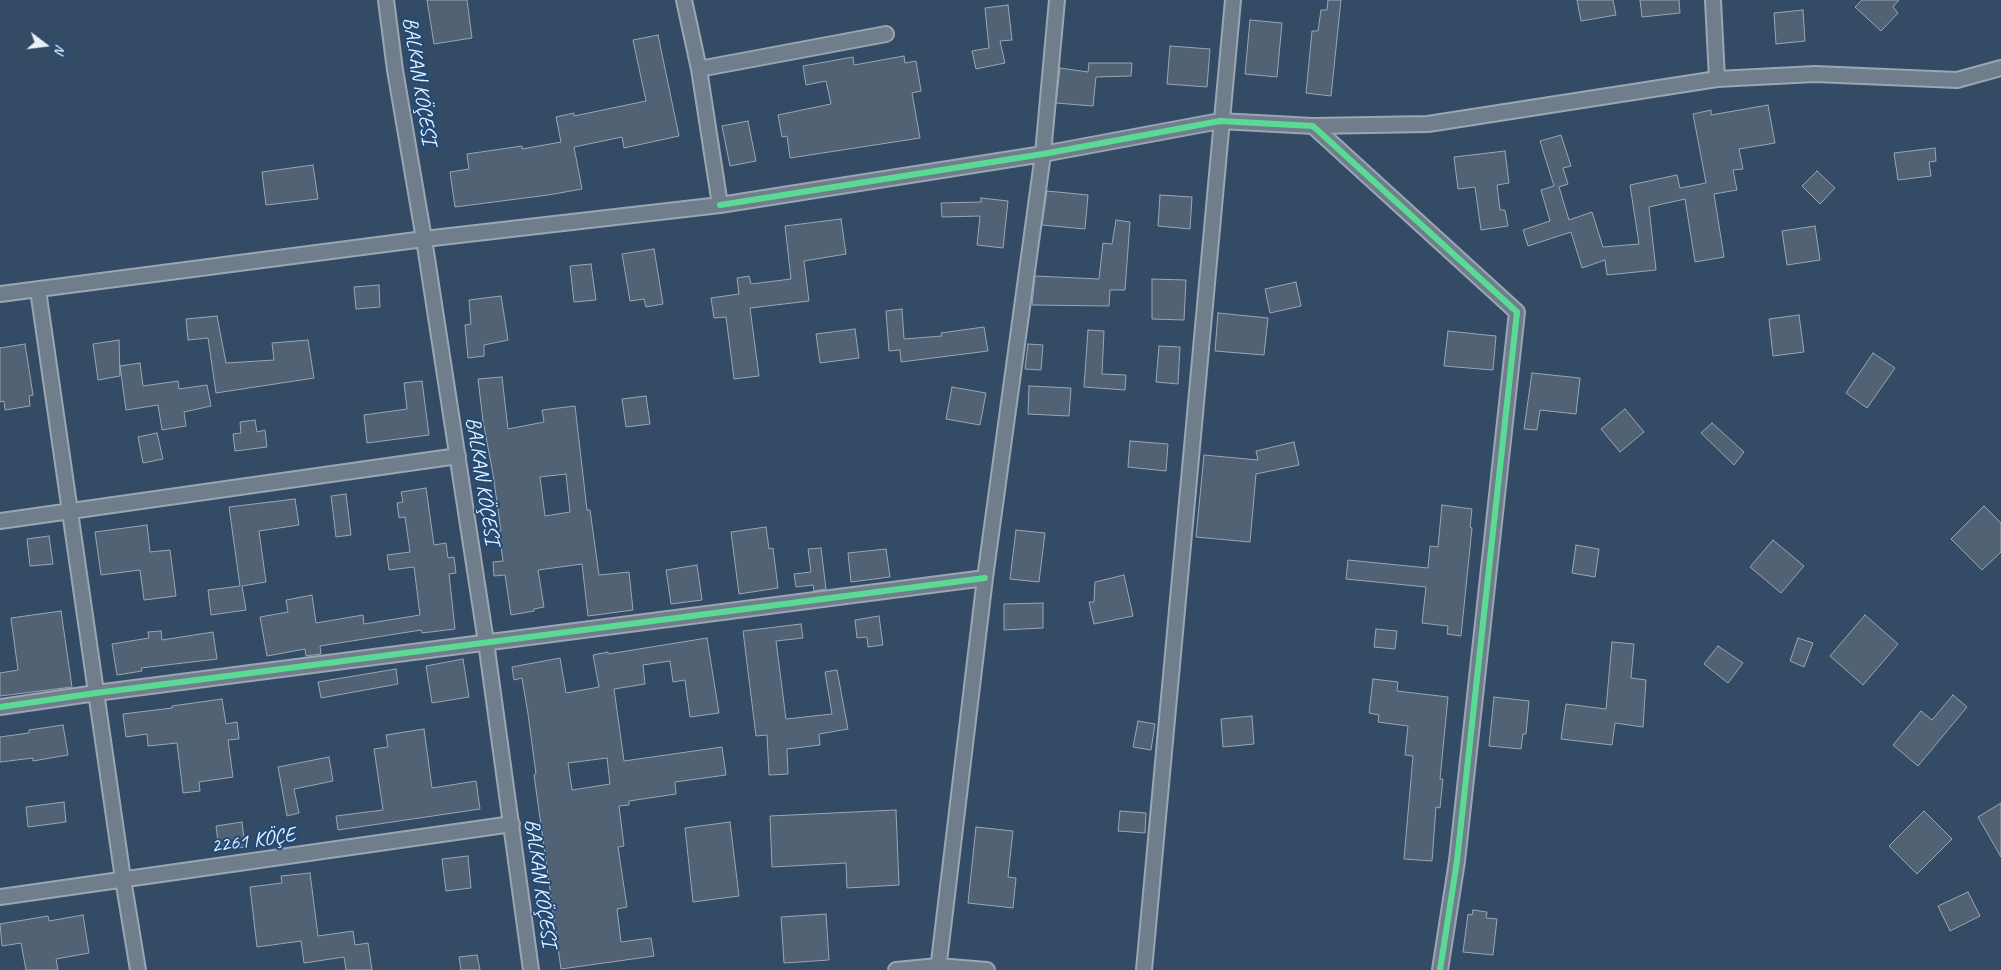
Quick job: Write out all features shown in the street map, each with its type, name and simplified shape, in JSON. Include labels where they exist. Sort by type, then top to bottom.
[{"type":"street","name":"BALKAN KÖÇESI","points":[[386,0],[395,70],[424,239],[486,642],[531,970]]},
{"type":"street","points":[[684,0],[699,69],[720,205]]},
{"type":"street","points":[[938,968],[985,578],[1043,154],[1057,0]]},
{"type":"street","points":[[1144,970],[1232,0]]},
{"type":"street","points":[[1713,0],[1717,79]]},
{"type":"street","points":[[699,69],[886,34]]},
{"type":"street","points":[[0,294],[424,239],[720,205],[1043,154],[1220,121],[1313,126],[1428,124],[1717,79],[1815,74],[1957,80],[2001,68]]},
{"type":"street","points":[[1313,126],[1517,312],[1457,861],[1440,970]]},
{"type":"street","points":[[38,290],[123,880],[138,970]]},
{"type":"street","points":[[0,521],[458,456]]},
{"type":"street","points":[[0,707],[985,578]]},
{"type":"street","name":"2261 KÖÇE","points":[[0,897],[512,824]]},
{"type":"street","points":[[896,970],[938,968],[987,970]]},
{"type":"building","points":[[427,0],[467,0],[472,38],[434,44]]},
{"type":"building","points":[[1328,0],[1341,0],[1331,96],[1306,93],[1312,31],[1318,31],[1321,10],[1327,10]]},
{"type":"building","points":[[1577,0],[1613,0],[1616,15],[1581,21]]},
{"type":"building","points":[[1640,0],[1679,0],[1680,13],[1642,17]]},
{"type":"building","points":[[1862,0],[1899,0],[1893,7],[1898,13],[1881,31],[1855,7]]},
{"type":"building","points":[[1008,5],[1012,40],[1000,41],[1005,63],[976,69],[972,51],[989,48],[985,8]]},
{"type":"building","points":[[1803,10],[1805,41],[1776,44],[1774,13]]},
{"type":"building","points":[[1250,20],[1282,23],[1277,77],[1245,74]]},
{"type":"building","points":[[658,35],[679,136],[624,148],[622,137],[574,147],[582,189],[455,207],[450,172],[469,169],[467,154],[522,146],[522,149],[561,142],[556,117],[574,113],[574,116],[646,101],[633,40]]},
{"type":"building","points":[[1170,46],[1210,49],[1207,87],[1167,84]]},
{"type":"building","points":[[904,56],[905,63],[916,61],[921,91],[912,93],[920,138],[790,158],[787,136],[782,137],[778,115],[831,104],[826,81],[806,85],[803,66],[853,57],[854,65]]},
{"type":"building","points":[[1089,63],[1132,63],[1131,76],[1096,77],[1093,106],[1056,103],[1060,68],[1088,72]]},
{"type":"building","points":[[1768,105],[1775,143],[1739,149],[1743,169],[1733,170],[1737,190],[1714,194],[1724,257],[1695,262],[1685,199],[1649,207],[1656,270],[1607,275],[1605,260],[1582,268],[1571,232],[1528,246],[1523,230],[1550,221],[1541,190],[1554,186],[1540,141],[1561,135],[1571,166],[1563,168],[1568,184],[1559,187],[1569,220],[1592,212],[1603,247],[1639,244],[1630,185],[1677,175],[1680,188],[1706,183],[1693,114],[1711,110],[1711,115]]},
{"type":"building","points":[[748,121],[756,161],[730,166],[722,126]]},
{"type":"building","points":[[1935,148],[1936,161],[1929,162],[1931,176],[1898,180],[1894,153]]},
{"type":"building","points":[[1505,151],[1509,183],[1497,185],[1500,210],[1505,210],[1508,226],[1481,230],[1475,187],[1458,189],[1454,157]]},
{"type":"building","points":[[313,165],[318,199],[266,205],[262,172]]},
{"type":"building","points":[[1817,171],[1835,188],[1820,204],[1802,186]]},
{"type":"building","points":[[1047,191],[1088,195],[1085,229],[1042,225]]},
{"type":"building","points":[[1160,195],[1192,197],[1190,229],[1158,226]]},
{"type":"building","points":[[981,198],[1008,201],[1003,248],[977,245],[980,216],[942,217],[941,203],[981,202]]},
{"type":"building","points":[[841,219],[846,254],[804,261],[809,301],[750,308],[759,376],[734,379],[726,317],[714,318],[711,298],[739,294],[737,278],[749,276],[751,284],[791,279],[785,226]]},
{"type":"building","points":[[1116,220],[1130,222],[1125,290],[1110,290],[1109,306],[1032,305],[1035,276],[1099,279],[1103,243],[1112,244]]},
{"type":"building","points":[[1815,226],[1820,260],[1787,265],[1782,231]]},
{"type":"building","points":[[654,249],[663,304],[646,307],[644,299],[630,301],[622,254]]},
{"type":"building","points":[[591,264],[596,300],[574,302],[570,266]]},
{"type":"building","points":[[1152,279],[1186,280],[1184,320],[1152,319]]},
{"type":"building","points":[[1296,282],[1301,306],[1270,313],[1265,289]]},
{"type":"building","points":[[379,285],[380,307],[356,309],[354,287]]},
{"type":"building","points":[[501,296],[508,340],[484,345],[484,356],[468,358],[465,325],[471,324],[469,300]]},
{"type":"building","points":[[902,309],[904,339],[942,336],[941,333],[984,327],[988,351],[901,362],[900,350],[889,351],[886,311]]},
{"type":"building","points":[[1218,313],[1268,318],[1264,355],[1215,351]]},
{"type":"building","points":[[1799,315],[1804,352],[1773,356],[1769,319]]},
{"type":"building","points":[[217,316],[226,363],[274,360],[272,343],[308,340],[314,378],[216,393],[208,338],[188,340],[186,319]]},
{"type":"building","points":[[855,329],[859,358],[820,363],[816,334]]},
{"type":"building","points":[[1088,330],[1104,331],[1102,374],[1126,375],[1125,390],[1084,387]]},
{"type":"building","points":[[1448,331],[1496,336],[1493,370],[1444,366]]},
{"type":"building","points":[[119,340],[120,376],[98,380],[93,344]]},
{"type":"building","points":[[25,344],[33,395],[29,396],[30,406],[5,410],[4,401],[0,402],[0,348]]},
{"type":"building","points":[[1028,344],[1043,345],[1041,370],[1025,369]]},
{"type":"building","points":[[1159,346],[1180,347],[1178,384],[1156,382]]},
{"type":"building","points":[[1873,353],[1895,368],[1867,408],[1846,393]]},
{"type":"building","points":[[140,363],[143,386],[178,381],[179,389],[207,385],[211,406],[184,412],[186,426],[162,430],[158,405],[126,410],[120,366]]},
{"type":"building","points":[[1532,373],[1580,378],[1576,414],[1540,410],[1537,430],[1524,429]]},
{"type":"building","points":[[502,377],[508,429],[544,422],[542,410],[575,406],[587,510],[590,510],[599,575],[629,572],[633,610],[588,616],[582,564],[538,570],[544,607],[534,609],[534,611],[511,615],[505,575],[494,576],[493,562],[503,561],[499,531],[501,531],[478,379]],"holes":[[[566,474],[570,512],[545,516],[540,477]]]},
{"type":"building","points":[[422,381],[429,435],[367,443],[364,415],[407,409],[404,383]]},
{"type":"building","points":[[1029,386],[1071,388],[1069,416],[1028,414]]},
{"type":"building","points":[[952,387],[986,393],[980,425],[946,419]]},
{"type":"building","points":[[646,396],[650,424],[626,427],[622,399]]},
{"type":"building","points":[[1625,409],[1644,432],[1620,452],[1601,429]]},
{"type":"building","points":[[255,420],[257,432],[265,430],[267,447],[235,451],[233,434],[241,433],[240,422]]},
{"type":"building","points":[[1712,423],[1744,452],[1734,465],[1701,433]]},
{"type":"building","points":[[157,433],[163,459],[143,463],[138,437]]},
{"type":"building","points":[[1130,441],[1168,444],[1166,471],[1128,467]]},
{"type":"building","points":[[1294,442],[1299,465],[1256,474],[1250,542],[1196,537],[1204,455],[1258,460],[1256,451]]},
{"type":"building","points":[[426,488],[434,545],[446,543],[448,558],[454,557],[456,573],[449,574],[455,629],[422,633],[421,630],[320,646],[321,654],[306,656],[305,649],[267,656],[260,617],[288,612],[286,600],[312,595],[316,623],[363,615],[364,624],[420,615],[414,567],[389,570],[387,555],[410,552],[405,517],[399,518],[397,503],[403,502],[401,492]]},
{"type":"building","points":[[346,494],[351,535],[336,537],[331,496]]},
{"type":"building","points":[[295,499],[299,525],[259,531],[266,582],[242,586],[246,610],[211,615],[208,590],[240,586],[229,507]]},
{"type":"building","points":[[1442,505],[1472,509],[1470,527],[1472,528],[1461,636],[1447,634],[1448,626],[1422,623],[1426,587],[1346,579],[1348,560],[1428,568],[1430,546],[1438,547]]},
{"type":"building","points":[[1984,506],[2001,523],[2001,552],[1982,570],[1951,539]]},
{"type":"building","points":[[147,525],[150,552],[170,550],[176,596],[144,600],[140,570],[101,575],[95,532]]},
{"type":"building","points":[[766,527],[769,549],[773,548],[778,588],[739,594],[731,532]]},
{"type":"building","points":[[1016,530],[1045,533],[1039,582],[1010,579]]},
{"type":"building","points":[[49,536],[53,564],[30,566],[27,539]]},
{"type":"building","points":[[1773,540],[1804,566],[1781,593],[1750,567]]},
{"type":"building","points":[[1576,545],[1599,549],[1595,577],[1572,573]]},
{"type":"building","points":[[821,548],[826,589],[814,591],[813,585],[796,587],[794,574],[811,572],[808,549]]},
{"type":"building","points":[[886,549],[890,577],[851,582],[848,553]]},
{"type":"building","points":[[697,565],[702,600],[671,604],[666,570]]},
{"type":"building","points":[[1124,575],[1133,616],[1094,624],[1089,602],[1094,602],[1095,582]]},
{"type":"building","points":[[1043,603],[1043,628],[1004,630],[1004,604]]},
{"type":"building","points":[[61,611],[72,687],[0,696],[0,673],[18,670],[11,618]]},
{"type":"building","points":[[1865,615],[1898,644],[1863,685],[1830,656]]},
{"type":"building","points":[[879,616],[883,645],[868,647],[867,637],[857,638],[855,620]]},
{"type":"building","points":[[801,624],[803,638],[776,641],[786,719],[832,714],[825,672],[837,670],[848,729],[819,734],[820,745],[787,749],[788,774],[769,775],[767,735],[756,736],[743,631]]},
{"type":"building","points":[[1376,629],[1397,631],[1395,649],[1374,647]]},
{"type":"building","points":[[161,631],[162,640],[213,632],[217,659],[141,668],[142,671],[117,675],[112,644],[149,638],[148,632]]},
{"type":"building","points":[[707,638],[719,713],[690,717],[685,680],[673,682],[670,661],[643,665],[645,684],[614,689],[624,761],[722,747],[726,775],[675,782],[676,794],[629,801],[629,805],[619,806],[624,846],[618,847],[627,907],[617,909],[621,942],[651,938],[654,956],[561,969],[534,775],[536,774],[528,714],[522,678],[514,680],[512,667],[560,658],[566,693],[599,687],[593,655],[608,652],[608,654]],"holes":[[[607,758],[610,784],[572,790],[568,763]]]},
{"type":"building","points":[[1798,638],[1813,643],[1804,667],[1790,661]]},
{"type":"building","points":[[1612,642],[1634,644],[1631,678],[1646,680],[1643,727],[1615,723],[1612,745],[1561,739],[1566,704],[1606,709]]},
{"type":"building","points":[[1718,646],[1743,663],[1728,683],[1704,664]]},
{"type":"building","points":[[463,659],[469,697],[432,703],[426,666]]},
{"type":"building","points":[[396,669],[398,684],[321,698],[318,682]]},
{"type":"building","points":[[1373,679],[1398,682],[1397,691],[1448,697],[1440,779],[1443,779],[1440,808],[1436,807],[1432,861],[1404,859],[1413,756],[1405,755],[1408,726],[1378,722],[1379,715],[1369,713]]},
{"type":"building","points":[[1953,695],[1967,707],[1918,766],[1893,745],[1921,711],[1932,720]]},
{"type":"building","points":[[1494,697],[1529,701],[1526,734],[1523,734],[1521,749],[1489,746]]},
{"type":"building","points":[[222,699],[226,724],[237,722],[239,739],[228,740],[233,777],[199,782],[200,791],[183,793],[177,743],[148,746],[147,734],[126,737],[123,714]]},
{"type":"building","points":[[1252,716],[1254,744],[1223,747],[1221,719]]},
{"type":"building","points":[[1138,721],[1155,724],[1151,750],[1133,747]]},
{"type":"building","points":[[63,725],[68,755],[33,761],[33,758],[0,762],[0,737]]},
{"type":"building","points":[[424,729],[432,788],[476,781],[480,809],[338,830],[336,816],[383,810],[374,749],[388,747],[386,735]]},
{"type":"building","points":[[329,757],[333,781],[294,789],[299,813],[287,816],[278,767]]},
{"type":"building","points":[[64,802],[66,822],[28,827],[26,807]]},
{"type":"building","points":[[2001,803],[2001,857],[1978,817]]},
{"type":"building","points":[[896,810],[899,885],[847,888],[846,863],[772,867],[770,816]]},
{"type":"building","points":[[1120,811],[1146,813],[1145,833],[1118,831]]},
{"type":"building","points":[[1924,811],[1952,839],[1917,874],[1889,846]]},
{"type":"building","points":[[242,822],[245,847],[219,850],[216,826]]},
{"type":"building","points":[[730,822],[739,896],[693,902],[685,828]]},
{"type":"building","points":[[976,827],[1013,831],[1008,877],[1016,878],[1013,908],[968,903]]},
{"type":"building","points":[[468,856],[471,888],[446,891],[442,859]]},
{"type":"building","points":[[310,873],[318,936],[353,931],[355,945],[368,943],[372,970],[346,970],[344,957],[304,963],[301,941],[257,947],[250,887],[282,883],[281,876]]},
{"type":"building","points":[[1968,892],[1980,916],[1950,931],[1938,906]]},
{"type":"building","points":[[1473,910],[1487,912],[1486,918],[1497,919],[1493,955],[1463,952],[1468,914],[1472,915]]},
{"type":"building","points":[[826,914],[829,960],[784,963],[781,917]]},
{"type":"building","points":[[83,915],[89,953],[56,959],[58,970],[26,970],[21,943],[2,946],[0,924],[48,916],[49,921]]},
{"type":"building","points":[[477,955],[480,970],[461,970],[459,957]]},
{"type":"cycle path","points":[[720,205],[1043,154],[1220,121],[1313,126],[1517,312],[1457,861],[1440,970]]},
{"type":"cycle path","points":[[0,707],[985,578]]}]
